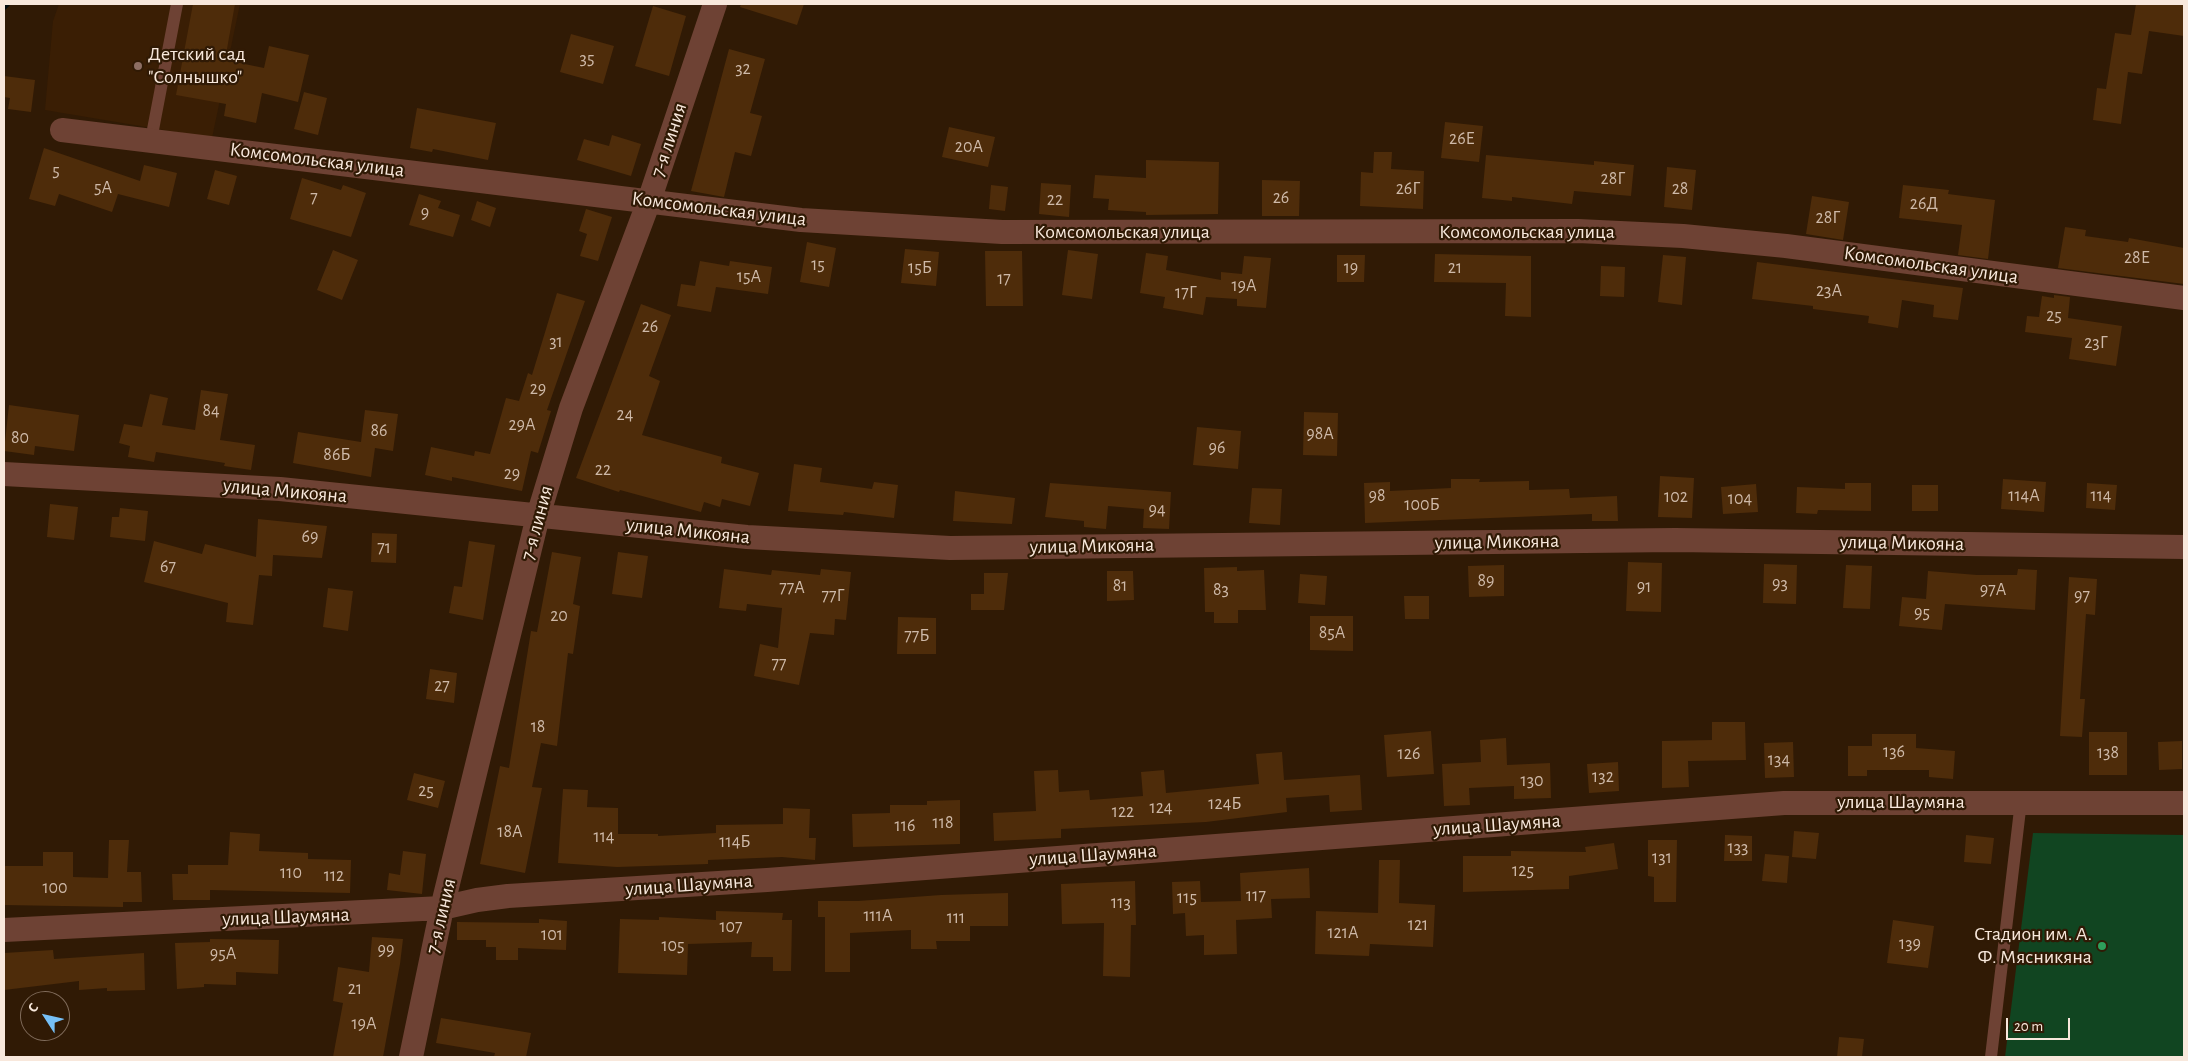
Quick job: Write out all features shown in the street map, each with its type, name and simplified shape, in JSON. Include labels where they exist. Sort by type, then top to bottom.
[{"type":"street","name":"7-я линия","points":[[411,1057],[442,908],[538,516],[574,399],[649,201],[715,4]]},
{"type":"street","name":"Комсомольская улица","points":[[62,130],[802,220],[1002,232],[1578,231],[1683,236],[1786,246],[2184,298]]},
{"type":"street","name":"улица Микояна","points":[[4,474],[280,489],[747,538],[950,548],[1675,540],[2184,547]]},
{"type":"street","name":"улица Шаумяна","points":[[4,930],[442,908],[477,900],[508,896],[767,880],[1784,803],[2184,803]]},
{"type":"lane","points":[[150,140],[177,4]]},
{"type":"lane","points":[[1991,1057],[2021,802]]},
{"type":"shaded area","name":"Детский сад \"Солнышко\"","points":[[59,4],[240,4],[212,138],[45,110],[53,21]]},
{"type":"green space","name":"Стадион им. А. Ф. Мясникяна","points":[[2033,833],[2184,835],[2184,1057],[2005,1057]]},
{"type":"building","points":[[193,4],[235,4],[225,60],[264,68],[269,46],[309,55],[298,102],[262,93],[256,123],[224,116],[226,104],[176,95]]},
{"type":"building","points":[[741,4],[804,4],[797,25],[740,7]]},
{"type":"building","points":[[2136,4],[2184,4],[2184,36],[2149,31],[2142,74],[2128,72],[2121,124],[2093,120],[2097,88],[2106,89],[2115,33],[2131,35]]},
{"type":"building","points":[[653,6],[686,16],[669,76],[635,66]]},
{"type":"building","points":[[571,34],[614,46],[603,84],[560,72]]},
{"type":"building","points":[[729,49],[765,59],[750,113],[762,116],[751,156],[735,152],[724,197],[691,191]]},
{"type":"building","points":[[4,76],[35,80],[31,112],[8,109],[10,98],[4,97]]},
{"type":"building","points":[[304,92],[327,98],[318,135],[294,129]]},
{"type":"building","points":[[417,108],[496,123],[488,160],[433,149],[432,152],[410,148]]},
{"type":"building","points":[[1445,122],[1483,126],[1479,162],[1441,158]]},
{"type":"building","points":[[949,127],[995,137],[988,167],[942,157]]},
{"type":"building","points":[[612,135],[641,144],[631,176],[577,160],[584,139],[609,146]]},
{"type":"building","points":[[44,148],[140,181],[144,165],[177,173],[169,207],[118,194],[112,212],[59,194],[55,206],[29,199]]},
{"type":"building","points":[[1374,152],[1392,152],[1391,169],[1424,171],[1423,209],[1360,206],[1361,172],[1373,173]]},
{"type":"building","points":[[1486,155],[1594,165],[1594,161],[1634,165],[1631,196],[1574,191],[1572,204],[1512,197],[1512,201],[1482,198]]},
{"type":"building","points":[[1146,160],[1219,162],[1218,214],[1146,215],[1146,212],[1108,210],[1109,199],[1093,198],[1095,175],[1146,178]]},
{"type":"building","points":[[1667,167],[1696,170],[1692,210],[1664,207]]},
{"type":"building","points":[[215,170],[237,176],[229,205],[207,199]]},
{"type":"building","points":[[302,178],[341,190],[343,185],[366,193],[351,237],[290,219]]},
{"type":"building","points":[[1262,180],[1300,181],[1299,216],[1262,216]]},
{"type":"building","points":[[1041,183],[1071,185],[1069,217],[1039,214]]},
{"type":"building","points":[[991,185],[1008,187],[1005,211],[989,209]]},
{"type":"building","points":[[1903,185],[1949,190],[1948,194],[1995,200],[1988,259],[1958,255],[1962,225],[1899,218]]},
{"type":"building","points":[[419,194],[441,201],[438,208],[460,215],[453,237],[409,225]]},
{"type":"building","points":[[1812,196],[1849,202],[1843,240],[1806,234]]},
{"type":"building","points":[[477,201],[496,208],[490,227],[471,220]]},
{"type":"building","points":[[586,209],[612,217],[598,261],[580,256],[587,234],[579,231]]},
{"type":"building","points":[[2065,227],[2086,230],[2085,236],[2128,242],[2129,238],[2184,248],[2184,284],[2058,268]]},
{"type":"building","points":[[807,242],[836,248],[829,287],[800,282]]},
{"type":"building","points":[[905,249],[939,252],[936,286],[901,283]]},
{"type":"building","points":[[333,250],[358,260],[342,300],[317,290]]},
{"type":"building","points":[[1068,250],[1098,254],[1092,299],[1062,295]]},
{"type":"building","points":[[985,251],[1022,251],[1023,306],[986,306]]},
{"type":"building","points":[[1146,253],[1168,256],[1166,270],[1221,280],[1221,272],[1242,274],[1244,256],[1271,258],[1266,308],[1237,306],[1237,299],[1206,297],[1203,315],[1163,308],[1165,297],[1140,293]]},
{"type":"building","points":[[1435,254],[1531,256],[1531,317],[1505,316],[1506,283],[1434,282]]},
{"type":"building","points":[[1337,255],[1365,255],[1364,282],[1337,282]]},
{"type":"building","points":[[1663,255],[1686,257],[1682,305],[1658,302]]},
{"type":"building","points":[[700,261],[729,266],[730,261],[772,267],[768,294],[716,287],[711,312],[677,306],[681,284],[695,286]]},
{"type":"building","points":[[1757,262],[1963,288],[1958,320],[1933,317],[1934,305],[1902,300],[1898,328],[1868,323],[1869,316],[1813,309],[1813,306],[1752,299]]},
{"type":"building","points":[[1601,266],[1625,267],[1624,297],[1600,296]]},
{"type":"building","points":[[557,293],[585,301],[547,410],[551,411],[538,453],[531,451],[522,491],[452,477],[452,481],[425,475],[431,447],[474,456],[475,451],[490,454],[506,398],[519,401],[528,373],[532,375]]},
{"type":"building","points":[[2054,295],[2070,297],[2068,318],[2122,326],[2116,366],[2069,359],[2072,338],[2025,332],[2027,316],[2039,317],[2042,296],[2054,298]]},
{"type":"building","points":[[641,304],[671,315],[649,376],[660,381],[642,435],[722,457],[721,463],[759,473],[750,506],[722,499],[720,507],[704,502],[701,512],[620,490],[619,492],[576,478]]},
{"type":"building","points":[[201,390],[228,394],[220,440],[255,445],[251,470],[224,466],[225,463],[156,452],[154,462],[128,457],[130,446],[119,443],[124,424],[142,427],[150,394],[168,398],[162,425],[195,430]]},
{"type":"building","points":[[9,405],[79,415],[74,451],[35,446],[34,455],[4,451]]},
{"type":"building","points":[[365,410],[398,414],[393,451],[375,448],[371,477],[293,463],[298,432],[361,442]]},
{"type":"building","points":[[1304,412],[1338,413],[1337,456],[1303,455]]},
{"type":"building","points":[[1197,427],[1241,431],[1238,469],[1193,465]]},
{"type":"building","points":[[794,464],[822,468],[820,482],[872,489],[874,482],[898,485],[894,518],[844,512],[843,515],[788,511]]},
{"type":"building","points":[[1660,476],[1694,478],[1692,518],[1658,517]]},
{"type":"building","points":[[1451,479],[1480,479],[1479,482],[1529,481],[1529,490],[1569,489],[1570,498],[1617,496],[1618,521],[1592,521],[1592,514],[1365,523],[1364,483],[1390,482],[1390,491],[1451,488]]},
{"type":"building","points":[[2003,479],[2046,482],[2044,512],[2001,509]]},
{"type":"building","points":[[1050,483],[1171,492],[1169,529],[1143,528],[1144,509],[1108,506],[1106,529],[1084,527],[1084,521],[1045,517]]},
{"type":"building","points":[[1845,483],[1871,483],[1871,511],[1818,510],[1817,514],[1796,513],[1797,487],[1845,489]]},
{"type":"building","points":[[2087,483],[2117,485],[2115,510],[2086,508]]},
{"type":"building","points":[[1756,484],[1758,512],[1723,514],[1721,487]]},
{"type":"building","points":[[1912,485],[1938,485],[1938,511],[1912,511]]},
{"type":"building","points":[[1252,488],[1282,489],[1280,525],[1249,523]]},
{"type":"building","points":[[955,491],[1015,498],[1012,524],[953,521]]},
{"type":"building","points":[[50,504],[78,507],[74,540],[47,537]]},
{"type":"building","points":[[120,508],[148,511],[145,541],[110,537],[112,517],[119,517]]},
{"type":"building","points":[[258,519],[327,526],[322,558],[273,555],[272,576],[259,575],[253,625],[226,622],[228,603],[144,582],[154,541],[202,554],[205,544],[256,557]]},
{"type":"building","points":[[372,533],[397,534],[396,563],[371,562]]},
{"type":"building","points":[[469,541],[495,545],[483,620],[449,613],[454,586],[462,587]]},
{"type":"building","points":[[552,552],[581,557],[573,604],[580,606],[573,654],[568,653],[557,746],[541,743],[532,787],[542,788],[525,873],[480,864],[500,766],[509,768],[531,631],[537,632]]},
{"type":"building","points":[[618,552],[648,556],[642,598],[612,594]]},
{"type":"building","points":[[1628,562],[1662,563],[1661,612],[1626,611]]},
{"type":"building","points":[[1764,564],[1797,565],[1796,604],[1763,603]]},
{"type":"building","points":[[1504,565],[1504,596],[1469,597],[1468,566]]},
{"type":"building","points":[[1846,565],[1872,566],[1870,609],[1843,608]]},
{"type":"building","points":[[1237,567],[1237,571],[1264,570],[1266,610],[1238,610],[1238,623],[1214,623],[1214,612],[1205,612],[1204,568]]},
{"type":"building","points":[[724,569],[771,575],[772,570],[820,575],[821,569],[851,572],[846,620],[835,619],[834,635],[810,633],[799,685],[754,676],[760,644],[778,648],[782,608],[747,604],[746,611],[719,608]]},
{"type":"building","points":[[2018,569],[2037,570],[2035,610],[1945,604],[1942,630],[1899,626],[1902,597],[1926,599],[1928,571],[1977,575],[2017,575]]},
{"type":"building","points":[[1107,571],[1133,571],[1134,600],[1107,601]]},
{"type":"building","points":[[984,573],[1008,573],[1004,610],[971,610],[971,594],[984,594]]},
{"type":"building","points":[[1300,574],[1327,576],[1325,605],[1298,603]]},
{"type":"building","points":[[2069,577],[2097,579],[2095,615],[2086,614],[2080,699],[2085,699],[2082,737],[2060,736]]},
{"type":"building","points":[[328,588],[353,591],[348,631],[323,627]]},
{"type":"building","points":[[1404,596],[1429,596],[1429,619],[1405,619]]},
{"type":"building","points":[[1310,616],[1353,616],[1353,651],[1310,650]]},
{"type":"building","points":[[898,617],[936,618],[936,654],[897,654]]},
{"type":"building","points":[[430,669],[457,673],[454,703],[426,699]]},
{"type":"building","points":[[1712,722],[1745,722],[1746,760],[1688,761],[1689,787],[1662,788],[1662,741],[1712,740]]},
{"type":"building","points":[[1431,731],[1434,774],[1387,777],[1384,735]]},
{"type":"building","points":[[2089,732],[2127,732],[2127,775],[2089,775]]},
{"type":"building","points":[[1872,734],[1916,734],[1916,748],[1955,751],[1953,779],[1929,777],[1929,770],[1867,770],[1867,776],[1848,776],[1848,746],[1872,746]]},
{"type":"building","points":[[1506,738],[1507,765],[1550,763],[1551,798],[1514,799],[1514,786],[1469,788],[1470,805],[1444,806],[1442,764],[1481,762],[1480,740]]},
{"type":"building","points":[[2182,741],[2182,769],[2159,770],[2158,742]]},
{"type":"building","points":[[1793,742],[1794,777],[1765,778],[1764,743]]},
{"type":"building","points":[[1282,752],[1284,780],[1360,775],[1362,810],[1330,812],[1329,795],[1286,798],[1287,812],[1206,822],[1061,829],[1061,838],[994,841],[993,813],[1036,811],[1034,771],[1058,770],[1059,792],[1089,790],[1090,800],[1143,796],[1141,772],[1164,770],[1166,793],[1259,784],[1256,754]]},
{"type":"building","points":[[1618,762],[1619,791],[1589,793],[1587,764]]},
{"type":"building","points":[[414,773],[445,781],[438,808],[407,800]]},
{"type":"building","points":[[563,789],[588,790],[587,807],[618,808],[618,834],[658,834],[658,836],[716,833],[716,825],[783,824],[783,808],[810,809],[809,838],[816,838],[815,860],[782,857],[708,860],[708,864],[617,867],[558,863]]},
{"type":"building","points":[[960,800],[960,844],[853,847],[852,814],[890,813],[890,805],[927,805],[927,801]]},
{"type":"building","points":[[1794,831],[1819,833],[1816,859],[1792,857]]},
{"type":"building","points":[[230,832],[260,834],[259,851],[308,853],[308,859],[351,860],[350,893],[210,890],[210,900],[173,900],[172,874],[188,874],[188,865],[228,865]]},
{"type":"building","points":[[1725,835],[1752,836],[1752,861],[1724,861]]},
{"type":"building","points":[[1966,835],[1994,838],[1991,864],[1964,862]]},
{"type":"building","points":[[109,840],[129,840],[127,872],[141,872],[142,902],[123,902],[123,907],[4,905],[4,866],[43,866],[43,852],[73,852],[73,877],[108,878]]},
{"type":"building","points":[[1648,840],[1677,840],[1676,902],[1654,902],[1654,877],[1648,876]]},
{"type":"building","points":[[1614,843],[1618,869],[1569,876],[1569,889],[1463,892],[1463,856],[1511,856],[1511,851],[1586,852],[1585,847]]},
{"type":"building","points":[[403,851],[426,854],[422,894],[387,890],[389,873],[400,875]]},
{"type":"building","points":[[1765,854],[1789,856],[1787,883],[1762,881]]},
{"type":"building","points":[[1379,860],[1400,860],[1399,903],[1435,905],[1433,947],[1370,944],[1369,956],[1315,954],[1316,911],[1378,913]]},
{"type":"building","points":[[1309,868],[1310,898],[1271,899],[1272,918],[1236,920],[1237,954],[1204,955],[1204,935],[1186,936],[1185,913],[1173,914],[1172,882],[1200,881],[1201,902],[1241,901],[1240,873]]},
{"type":"building","points":[[1135,881],[1136,925],[1131,925],[1130,977],[1103,976],[1104,923],[1062,924],[1061,884]]},
{"type":"building","points":[[1008,893],[1008,926],[970,926],[970,941],[936,941],[937,949],[911,949],[911,930],[850,933],[850,972],[825,972],[825,917],[818,917],[818,901],[858,901],[941,895]]},
{"type":"building","points":[[716,911],[783,913],[782,920],[792,920],[791,971],[773,971],[773,957],[751,957],[752,942],[688,944],[687,975],[618,973],[620,919],[659,920],[659,917],[716,920]]},
{"type":"building","points":[[539,919],[567,921],[566,950],[518,948],[518,960],[496,960],[496,947],[486,947],[486,940],[457,940],[457,922],[539,923]]},
{"type":"building","points":[[1893,920],[1934,926],[1928,968],[1887,963]]},
{"type":"building","points":[[372,937],[403,939],[383,1057],[333,1057],[343,1003],[333,1001],[338,967],[369,972]]},
{"type":"building","points":[[210,939],[279,940],[278,974],[236,972],[236,985],[204,984],[204,987],[177,989],[175,943],[210,942]]},
{"type":"building","points":[[53,950],[54,959],[144,953],[145,990],[107,991],[107,988],[79,990],[79,981],[4,990],[4,953]]},
{"type":"building","points":[[441,1018],[531,1033],[526,1057],[494,1057],[495,1053],[436,1043]]},
{"type":"building","points":[[1839,1037],[1864,1039],[1862,1057],[1837,1057]]},
{"type":"waterway","points":[[4,7],[7,4]]},
{"type":"place","name":"Детский сад \"Солнышко\"","points":[[138,66]]},
{"type":"place","name":"Стадион им. А. Ф. Мясникяна","points":[[2102,946]]}]
